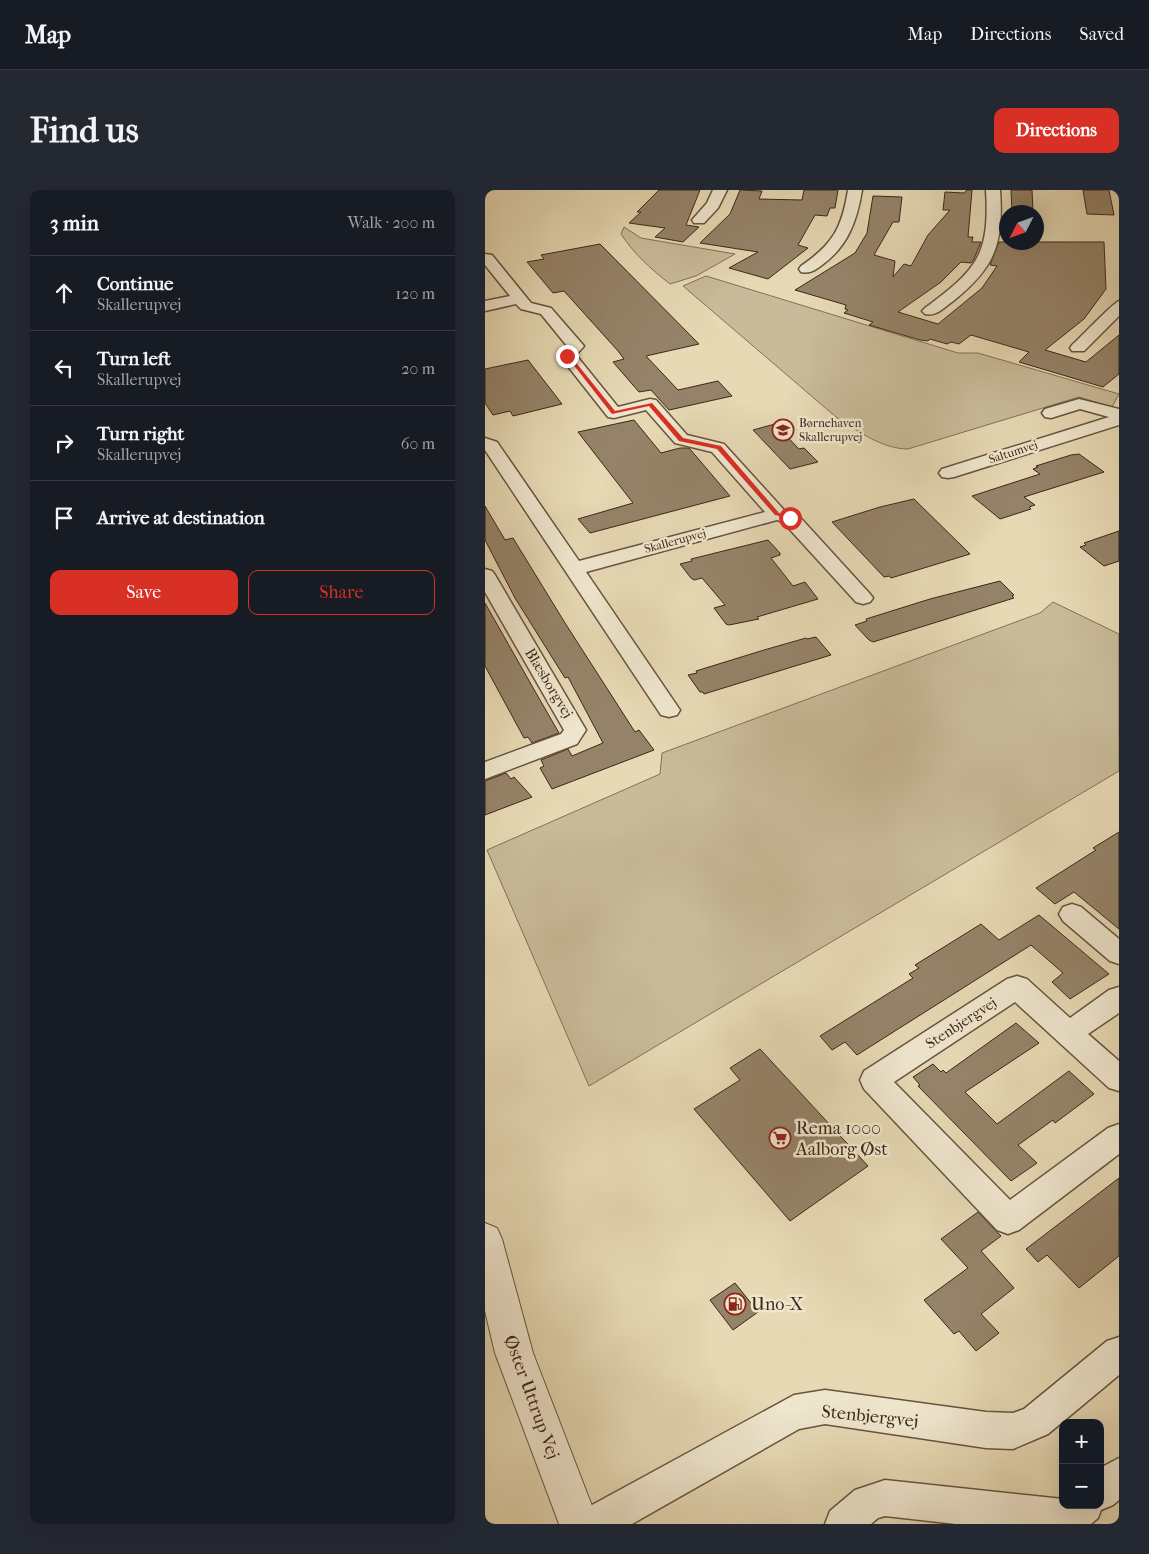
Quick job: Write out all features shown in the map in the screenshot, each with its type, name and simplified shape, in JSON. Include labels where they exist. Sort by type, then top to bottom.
[{"type":"street","points":[[699,220],[713,205],[720,190]]},
{"type":"street","points":[[821,273],[799,267],[827,255],[842,236],[852,210],[855,190]]},
{"type":"street","points":[[930,311],[958,290],[978,268],[992,240],[993,190]]},
{"type":"street","points":[[683,218],[715,223]]},
{"type":"street","points":[[487,258],[525,306],[546,311],[576,346],[567,356],[614,413],[650,404],[681,439],[719,448],[777,514],[790,518],[863,598]]},
{"type":"street","points":[[485,306],[519,299]]},
{"type":"street","points":[[911,306],[946,316]]},
{"type":"street","points":[[1078,348],[1102,326],[1119,306]]},
{"type":"street","points":[[1060,342],[1097,353]]},
{"type":"street","points":[[1079,431],[1051,413],[1079,404],[1119,414]]},
{"type":"street","name":"Saltumvej","points":[[948,473],[1119,419]]},
{"type":"street","points":[[485,443],[491,446],[669,710]]},
{"type":"street","name":"Skallerupvej","points":[[573,569],[777,514]]},
{"type":"street","name":"Blæsborgvej","points":[[485,575],[575,730],[569,739],[485,771]]},
{"type":"street","points":[[1072,914],[1119,954]]},
{"type":"street","name":"Stenbjergvej","points":[[1119,1079],[1017,986],[874,1080],[1008,1220],[1119,1137]]},
{"type":"street","points":[[1069,1033],[1119,998]]},
{"type":"street","name":"Øster Uttrup Vej","points":[[485,1239],[514,1353],[579,1524]]},
{"type":"street","name":"Stenbjergvej","points":[[594,1524],[649,1496],[794,1412],[825,1408],[1013,1432],[1036,1422],[1119,1353]]},
{"type":"street","points":[[1104,1489],[1119,1476]]},
{"type":"street","points":[[843,1524],[869,1503],[885,1498],[1070,1518],[1080,1509]]},
{"type":"shaded area","points":[[624,227],[641,238],[735,254],[696,276],[670,284],[631,248],[621,234]]},
{"type":"shaded area","points":[[706,276],[958,353],[978,353],[1119,394],[1112,407],[1079,397],[908,449],[889,446],[880,443],[836,417],[683,286]]},
{"type":"shaded area","points":[[1053,602],[1119,634],[1119,771],[589,1086],[487,850],[660,774],[662,753],[1040,613]]},
{"type":"building","points":[[659,190],[700,190],[686,225],[699,227],[683,242],[655,237],[665,228],[629,223]]},
{"type":"building","points":[[740,190],[762,191],[759,199],[802,200],[804,190],[838,190],[835,208],[830,208],[827,216],[815,215],[798,245],[808,248],[768,279],[729,268],[758,252],[700,243],[730,214]]},
{"type":"building","points":[[967,190],[972,190],[968,237],[973,237],[972,242],[981,242],[974,259],[971,263],[961,262],[941,282],[898,312],[938,324],[982,288],[997,266],[990,265],[999,242],[999,250],[1044,250],[1044,242],[1104,242],[1106,289],[1084,319],[1045,350],[1086,362],[1119,335],[1119,374],[1103,387],[1019,362],[1029,352],[971,335],[959,344],[951,342],[947,344],[930,339],[928,341],[920,340],[869,325],[873,322],[844,313],[848,310],[845,309],[846,305],[795,290],[855,253],[867,233],[873,196],[902,197],[899,222],[893,222],[874,255],[895,261],[893,277],[904,264],[911,266],[928,235],[950,210],[943,210],[945,192],[964,193]]},
{"type":"building","points":[[1011,190],[1032,190],[1033,205],[1012,205]]},
{"type":"building","points":[[1083,190],[1109,190],[1114,215],[1087,214]]},
{"type":"building","points":[[600,244],[699,344],[646,356],[678,390],[718,381],[732,396],[669,410],[651,390],[639,392],[613,362],[624,359],[618,351],[564,291],[553,293],[527,262],[544,259],[541,255]]},
{"type":"building","points":[[528,360],[562,404],[513,416],[510,411],[493,415],[485,403],[485,369]]},
{"type":"building","points":[[634,420],[661,453],[680,448],[689,448],[730,496],[590,533],[578,519],[633,503],[578,432]]},
{"type":"building","points":[[775,424],[799,449],[804,448],[818,462],[790,469],[753,430]]},
{"type":"building","points":[[1079,454],[1104,472],[1024,497],[1035,505],[1029,507],[1031,509],[1000,519],[972,496],[1040,474],[1033,469],[1038,467],[1036,466]]},
{"type":"building","points":[[914,499],[970,554],[891,578],[889,576],[884,577],[832,522],[880,507]]},
{"type":"building","points":[[485,506],[505,540],[513,538],[635,732],[639,730],[654,750],[552,789],[540,768],[544,766],[541,760],[568,749],[572,756],[603,743],[568,677],[565,678],[515,598],[485,540]]},
{"type":"building","points":[[1119,531],[1119,561],[1104,566],[1080,547],[1086,545],[1084,543]]},
{"type":"building","points":[[768,540],[780,553],[780,555],[771,558],[793,586],[805,582],[818,599],[757,617],[759,619],[726,624],[714,608],[725,605],[702,578],[694,580],[680,564],[692,561],[691,559]]},
{"type":"building","points":[[1000,581],[1014,595],[1012,596],[1014,598],[873,642],[855,625],[867,621],[866,619],[930,599]]},
{"type":"building","points":[[485,603],[559,733],[532,743],[528,737],[524,738],[485,666]]},
{"type":"building","points":[[816,637],[831,655],[704,694],[700,692],[688,675],[764,650]]},
{"type":"building","points":[[506,773],[511,779],[514,777],[532,797],[485,815],[485,781]]},
{"type":"building","points":[[1119,832],[1119,929],[1074,892],[1055,904],[1036,888],[1096,850],[1093,848]]},
{"type":"building","points":[[1039,915],[1109,974],[1070,999],[1052,982],[1063,973],[1031,945],[857,1055],[845,1042],[832,1050],[820,1036],[913,978],[909,974],[919,968],[915,965],[981,924],[999,940]]},
{"type":"building","points":[[1016,1023],[1039,1043],[965,1092],[997,1124],[1069,1071],[1094,1094],[1055,1123],[1053,1120],[1018,1145],[1037,1163],[1011,1181],[918,1086],[920,1085],[913,1077],[933,1064],[941,1072],[943,1070],[946,1073]]},
{"type":"building","name":"Rema 1000 Aalborg Øst","points":[[760,1049],[868,1166],[790,1221],[694,1109],[740,1080],[730,1068]]},
{"type":"building","points":[[1119,1178],[1119,1256],[1079,1288],[1047,1255],[1038,1262],[1026,1249]]},
{"type":"building","points":[[978,1212],[1001,1236],[981,1251],[1014,1288],[981,1314],[999,1333],[976,1351],[959,1331],[954,1334],[924,1300],[968,1268],[941,1239]]},
{"type":"building","points":[[735,1283],[758,1312],[733,1330],[710,1300]]},
{"type":"place","name":"Børnehaven Skallerupvej","points":[[783,430]]},
{"type":"place","name":"Rema 1000 Aalborg Øst","points":[[780,1138]]},
{"type":"place","name":"Uno-X","points":[[735,1304]]},
{"type":"route","points":[[567,356],[614,413],[650,404],[681,439],[719,448],[777,514],[790,518]]}]
